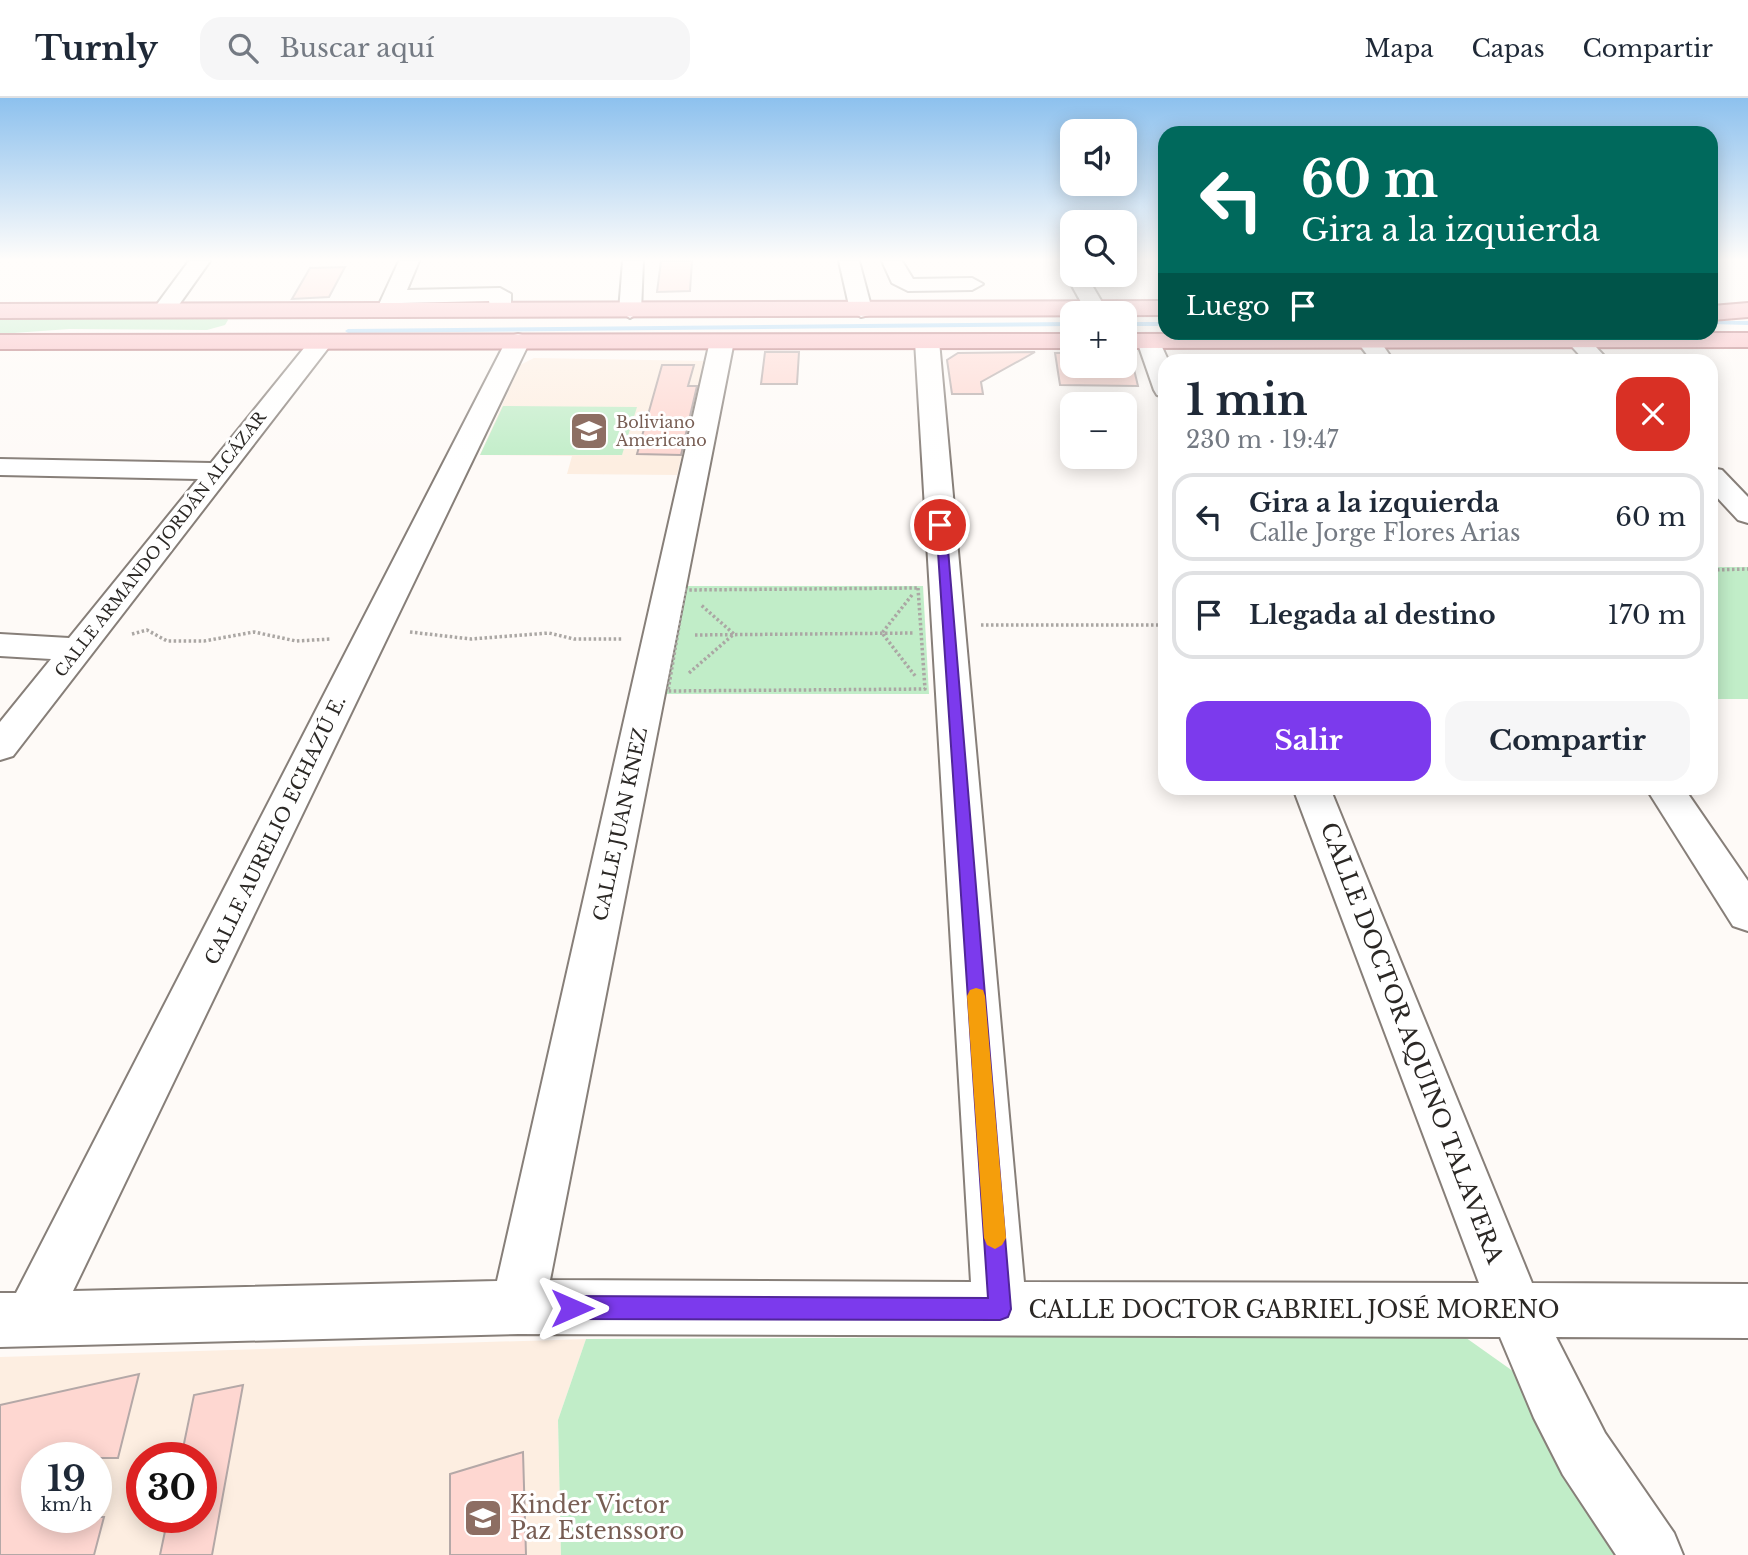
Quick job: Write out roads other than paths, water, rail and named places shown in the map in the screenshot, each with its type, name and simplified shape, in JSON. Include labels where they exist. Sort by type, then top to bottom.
[{"type":"main road","points":[[135,343],[228,333],[239,329]]},
{"type":"main road","points":[[253,329],[253,342]]},
{"type":"main road","points":[[0,342],[320,342],[474,329]]},
{"type":"main road","points":[[552,329],[722,341],[1060,341]]},
{"type":"main road","points":[[1718,336],[1748,340]]},
{"type":"main road","points":[[1137,341],[1368,340]]},
{"type":"street","name":"CALLE AURELIO ECHAZÚ E.","points":[[16,1320],[376,627],[508,329]]},
{"type":"street","points":[[1368,340],[1378,354]]},
{"type":"street","points":[[1577,340],[1591,354]]},
{"type":"street","name":"CALLE JUAN KNEZ","points":[[518,1307],[668,636],[722,341]]},
{"type":"street","points":[[927,341],[935,631],[1000,1309]]},
{"type":"street","points":[[1137,341],[1158,376]]},
{"type":"street","name":"CALLE ARMANDO JORDÁN ALCÁZAR","points":[[0,747],[320,342]]},
{"type":"street","points":[[0,467],[216,471]]},
{"type":"street","points":[[1718,483],[1748,514]]},
{"type":"street","points":[[0,645],[82,643]]},
{"type":"street","name":"CALLE DOCTOR AQUINO TALAVERA","points":[[1315,795],[1516,1310],[1554,1398],[1584,1454],[1652,1555]]},
{"type":"street","points":[[1669,795],[1748,914]]},
{"type":"street","name":"CALLE DOCTOR GABRIEL JOSÉ MORENO","points":[[16,1320],[518,1307],[1748,1311]]},
{"type":"waterway","points":[[348,331],[556,329]]},
{"type":"place","name":"Boliviano Americano","points":[[589,431]]},
{"type":"place","name":"Kinder Victor Paz Estenssoro","points":[[483,1518]]}]
